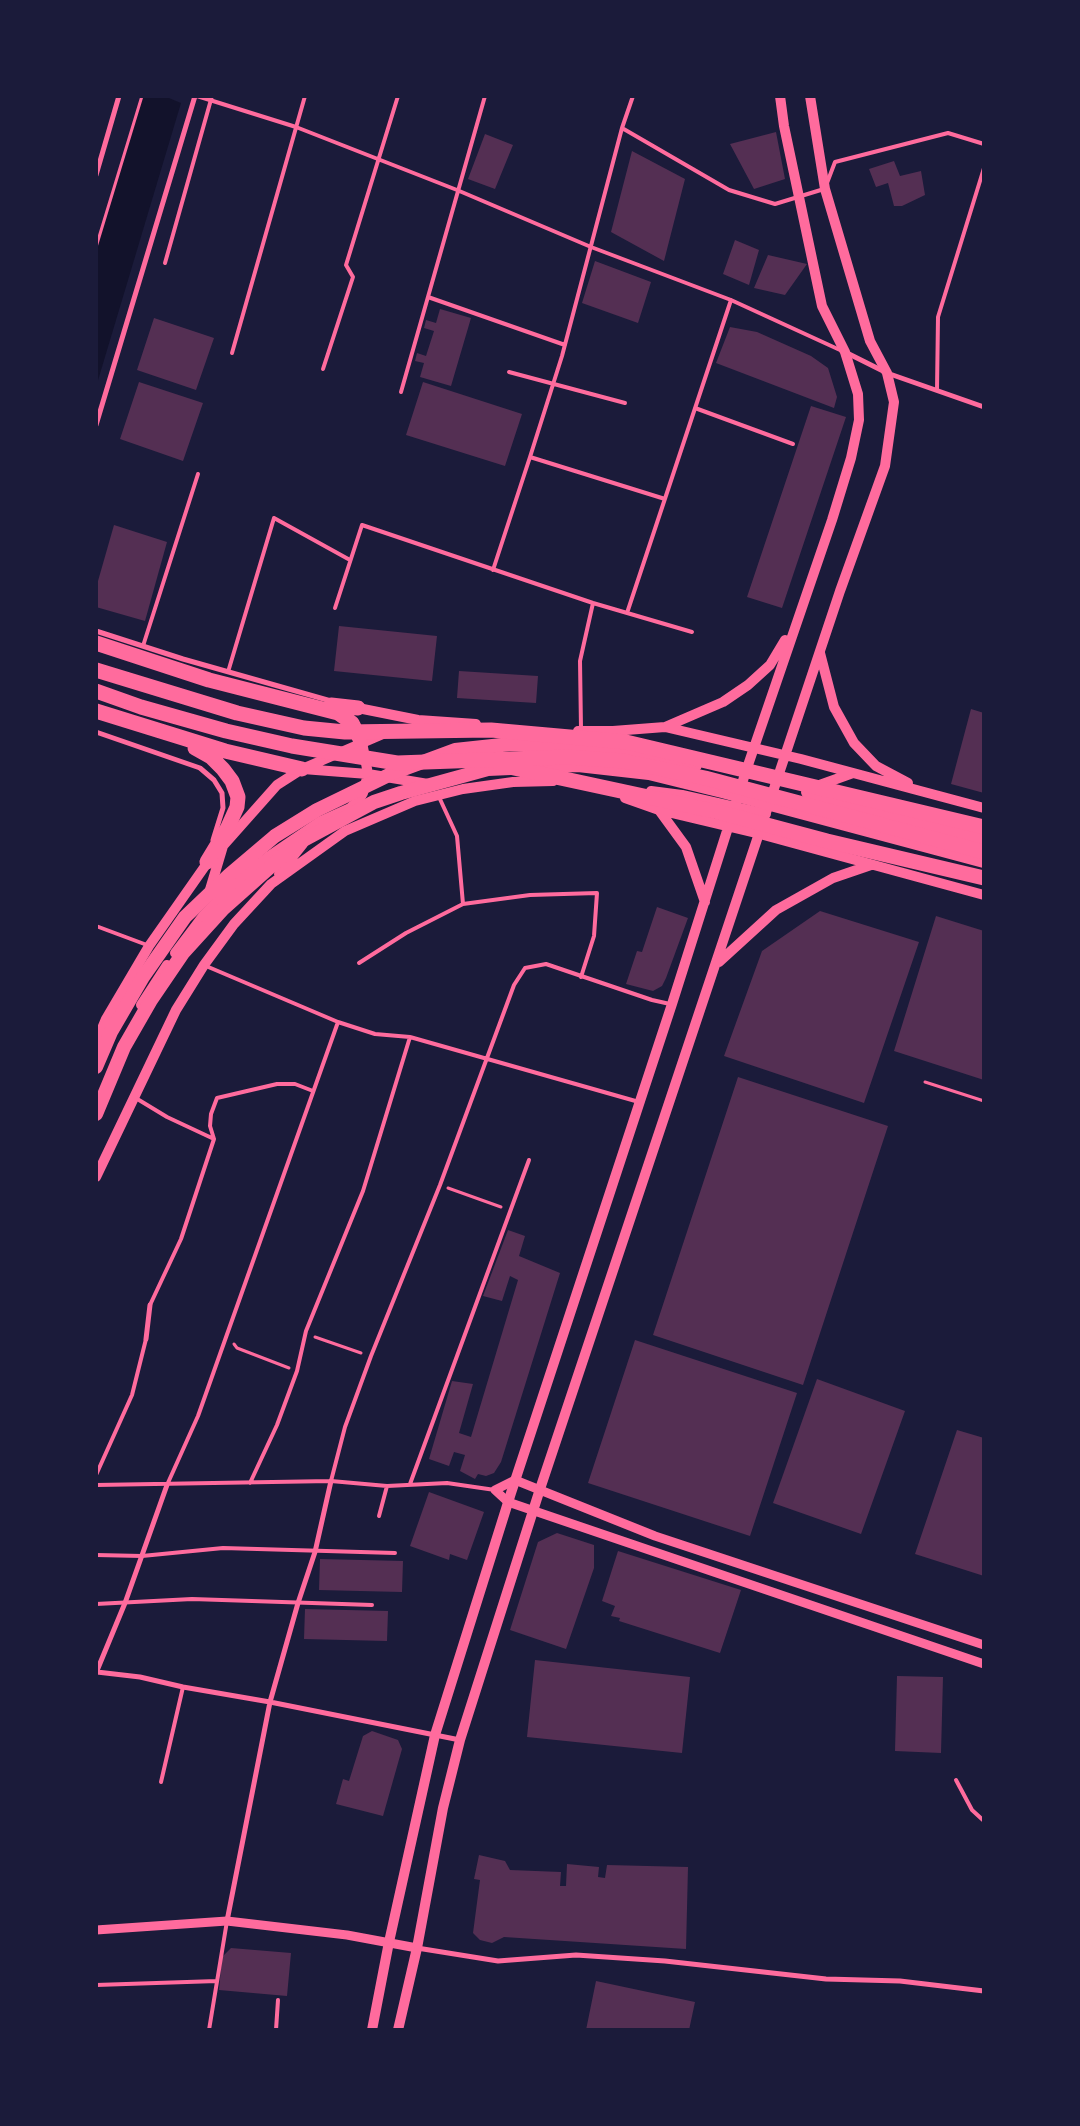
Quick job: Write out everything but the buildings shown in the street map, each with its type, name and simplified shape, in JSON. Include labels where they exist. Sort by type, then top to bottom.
[{"type":"highway","points":[[96,643],[209,680],[290,700],[346,717],[352,723],[362,742]]},
{"type":"highway","points":[[96,670],[237,713],[304,728],[345,732],[491,730],[626,742],[984,827]]},
{"type":"highway","points":[[96,691],[142,707],[226,731],[292,746],[396,763],[567,757],[608,759],[705,778],[984,852]]},
{"type":"highway","points":[[290,700],[358,708]]},
{"type":"highway","points":[[96,711],[224,751],[302,768]]},
{"type":"highway","points":[[491,730],[568,750],[633,758],[684,769],[705,778]]},
{"type":"highway","points":[[174,736],[211,757],[232,781],[238,797],[237,808],[227,829],[207,862]]},
{"type":"highway","points":[[96,1067],[111,1032],[143,978],[185,917],[229,875],[275,836],[317,810],[393,773],[455,750],[511,744],[578,747],[640,755],[730,772],[984,838]]},
{"type":"highway","points":[[479,761],[718,812],[827,841],[984,878]]},
{"type":"highway","points":[[96,1114],[124,1047],[151,1000],[183,954],[223,909],[296,844],[374,802],[400,793],[488,769],[587,766],[649,774],[722,791],[984,861]]},
{"type":"main road","points":[[372,2030],[389,1942],[435,1735],[515,1480],[672,1004],[728,825],[832,520],[851,458],[859,420],[858,394],[845,352],[822,306],[784,126],[780,96]]},
{"type":"main road","points":[[398,2030],[417,1948],[443,1808],[460,1740],[540,1489],[820,653],[885,466],[894,402],[887,373],[870,341],[825,189],[810,96]]},
{"type":"main road","points":[[664,727],[723,702],[748,686],[770,665],[796,622]]},
{"type":"main road","points":[[820,653],[834,707],[854,742],[876,766],[924,792]]},
{"type":"main road","points":[[358,708],[418,720],[581,732],[664,727],[786,755],[984,808]]},
{"type":"main road","points":[[96,1042],[106,1019],[150,946],[207,862],[277,786],[302,768],[418,720]]},
{"type":"main road","points":[[96,1101],[112,1060],[150,989],[202,916],[268,856],[321,821],[350,808],[358,801],[365,787],[368,774],[362,742]]},
{"type":"main road","points":[[302,768],[368,774],[463,789]]},
{"type":"main road","points":[[778,779],[813,787],[852,773]]},
{"type":"main road","points":[[271,884],[346,831],[415,801],[463,789],[513,782],[560,781],[588,786],[660,810],[728,825],[984,895]]},
{"type":"main road","points":[[588,786],[618,786],[682,795],[766,814]]},
{"type":"main road","points":[[660,810],[686,847],[705,902]]},
{"type":"main road","points":[[96,1177],[176,1010],[204,965],[234,924],[271,884],[321,821]]},
{"type":"main road","points":[[202,916],[223,846]]},
{"type":"main road","points":[[716,965],[776,910],[833,878],[871,864]]},
{"type":"street","points":[[96,175],[119,96]]},
{"type":"street","points":[[96,425],[196,96]]},
{"type":"street","points":[[845,352],[887,373],[984,407]]},
{"type":"street","points":[[96,631],[228,672],[358,708]]},
{"type":"street","points":[[96,732],[200,768],[214,780],[222,793],[223,808],[207,862]]},
{"type":"street","points":[[746,771],[778,779]]},
{"type":"street","points":[[146,1339],[150,1305]]},
{"type":"street","points":[[984,1645],[655,1536],[515,1480],[495,1490],[508,1502],[984,1664]]},
{"type":"street","points":[[227,1921],[270,1702],[298,1603],[315,1552],[331,1482]]},
{"type":"street","points":[[167,1485],[125,1603],[96,1672],[140,1677],[182,1687],[270,1702],[460,1740]]},
{"type":"street","points":[[96,1930],[227,1921],[389,1942],[498,1961],[576,1955],[665,1961],[826,1979],[900,1981],[984,1991]]},
{"type":"lane","points":[[196,96],[212,98],[296,127],[457,190],[591,248],[731,300],[845,352]]},
{"type":"lane","points":[[232,353],[305,96]]},
{"type":"lane","points":[[323,370],[353,277],[346,265],[398,96]]},
{"type":"lane","points":[[401,392],[485,96]]},
{"type":"lane","points":[[493,570],[565,345],[622,128],[633,96]]},
{"type":"lane","points":[[165,263],[212,98]]},
{"type":"lane","points":[[622,128],[730,190],[775,204],[825,189],[835,162],[948,133],[984,144]]},
{"type":"lane","points":[[937,390],[938,317],[984,168]]},
{"type":"lane","points":[[428,297],[565,345]]},
{"type":"lane","points":[[627,613],[731,300]]},
{"type":"lane","points":[[509,372],[625,403]]},
{"type":"lane","points":[[695,408],[792,444]]},
{"type":"lane","points":[[530,457],[665,499]]},
{"type":"lane","points":[[143,646],[198,474]]},
{"type":"lane","points":[[228,672],[274,518],[350,560]]},
{"type":"lane","points":[[335,608],[362,525],[593,603],[692,632]]},
{"type":"lane","points":[[581,732],[580,661],[593,603]]},
{"type":"lane","points":[[438,795],[456,836],[463,904]]},
{"type":"lane","points":[[359,963],[406,933],[463,904],[530,895],[597,893],[594,936],[581,977]]},
{"type":"lane","points":[[96,926],[150,946]]},
{"type":"lane","points":[[331,1482],[345,1427],[440,1185],[514,985],[525,968],[546,964],[652,1000],[672,1004]]},
{"type":"lane","points":[[204,965],[338,1022],[375,1034],[410,1037],[639,1102]]},
{"type":"lane","points":[[167,1485],[198,1416],[338,1022]]},
{"type":"lane","points":[[250,1483],[277,1425],[297,1371],[306,1330],[363,1191],[410,1037]]},
{"type":"lane","points":[[150,1305],[181,1239],[214,1139],[210,1126],[210,1114],[217,1098],[277,1084],[295,1084],[313,1091]]},
{"type":"lane","points":[[134,1097],[167,1117],[214,1139]]},
{"type":"lane","points":[[410,1484],[529,1160]]},
{"type":"lane","points":[[96,1475],[132,1395],[146,1339]]},
{"type":"lane","points":[[96,1485],[331,1482],[387,1486],[446,1483],[495,1490]]},
{"type":"lane","points":[[379,1516],[387,1486]]},
{"type":"lane","points":[[96,1555],[142,1556],[223,1548],[395,1553]]},
{"type":"lane","points":[[96,1604],[192,1599],[372,1605]]},
{"type":"lane","points":[[161,1782],[182,1687]]},
{"type":"lane","points":[[956,1780],[972,1810],[984,1821]]},
{"type":"lane","points":[[209,2030],[227,1921]]},
{"type":"lane","points":[[96,1985],[217,1981]]},
{"type":"lane","points":[[276,2030],[278,2000]]},
{"type":"path","points":[[96,247],[142,96]]},
{"type":"path","points":[[925,1082],[984,1102]]},
{"type":"path","points":[[440,1185],[510,1211]]},
{"type":"path","points":[[306,1330],[317,1339],[372,1356]]},
{"type":"path","points":[[227,1334],[237,1348],[297,1371]]},
{"type":"shaded area","points":[[142,96],[164,96],[181,103],[96,387],[96,254]]}]
